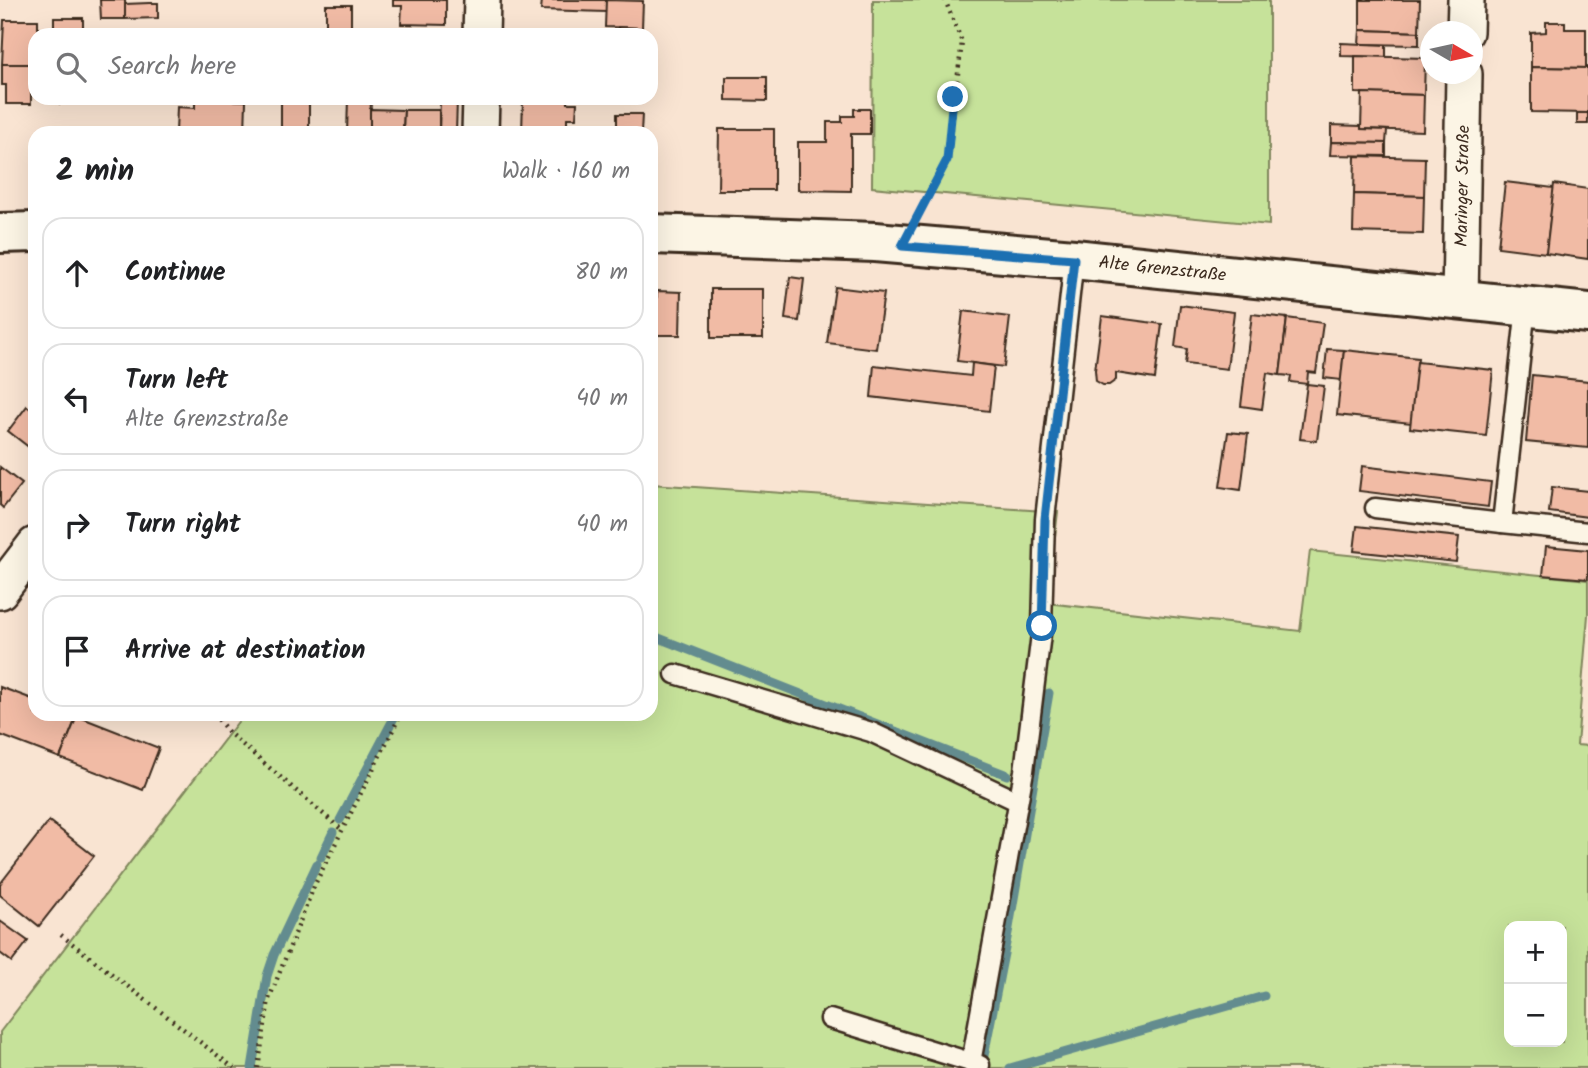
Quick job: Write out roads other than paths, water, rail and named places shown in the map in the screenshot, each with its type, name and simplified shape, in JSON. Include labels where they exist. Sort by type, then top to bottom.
[{"type":"street","points":[[481,28],[482,0]]},
{"type":"street","points":[[1465,21],[1466,0]]},
{"type":"street","name":"Maringer Straße","points":[[1460,300],[1464,84]]},
{"type":"street","points":[[480,126],[481,105]]},
{"type":"street","points":[[0,233],[28,232]]},
{"type":"street","name":"Alte Grenzstraße","points":[[658,234],[875,242],[1074,259],[1588,313]]},
{"type":"street","points":[[0,591],[28,554]]},
{"type":"lane","points":[[830,1019],[975,1064],[1024,771],[1042,626],[1045,519],[1074,259]]},
{"type":"lane","points":[[1502,523],[1526,307]]},
{"type":"lane","points":[[1375,508],[1588,532]]},
{"type":"lane","points":[[675,674],[871,732],[1017,801]]},
{"type":"waterway","points":[[658,638],[1007,775]]},
{"type":"waterway","points":[[982,1066],[1009,928],[1049,693]]},
{"type":"waterway","points":[[340,820],[392,721]]},
{"type":"waterway","points":[[321,857],[333,832]]},
{"type":"waterway","points":[[252,1068],[267,976],[274,955],[317,864]]},
{"type":"waterway","points":[[1010,1068],[1264,996]]}]
